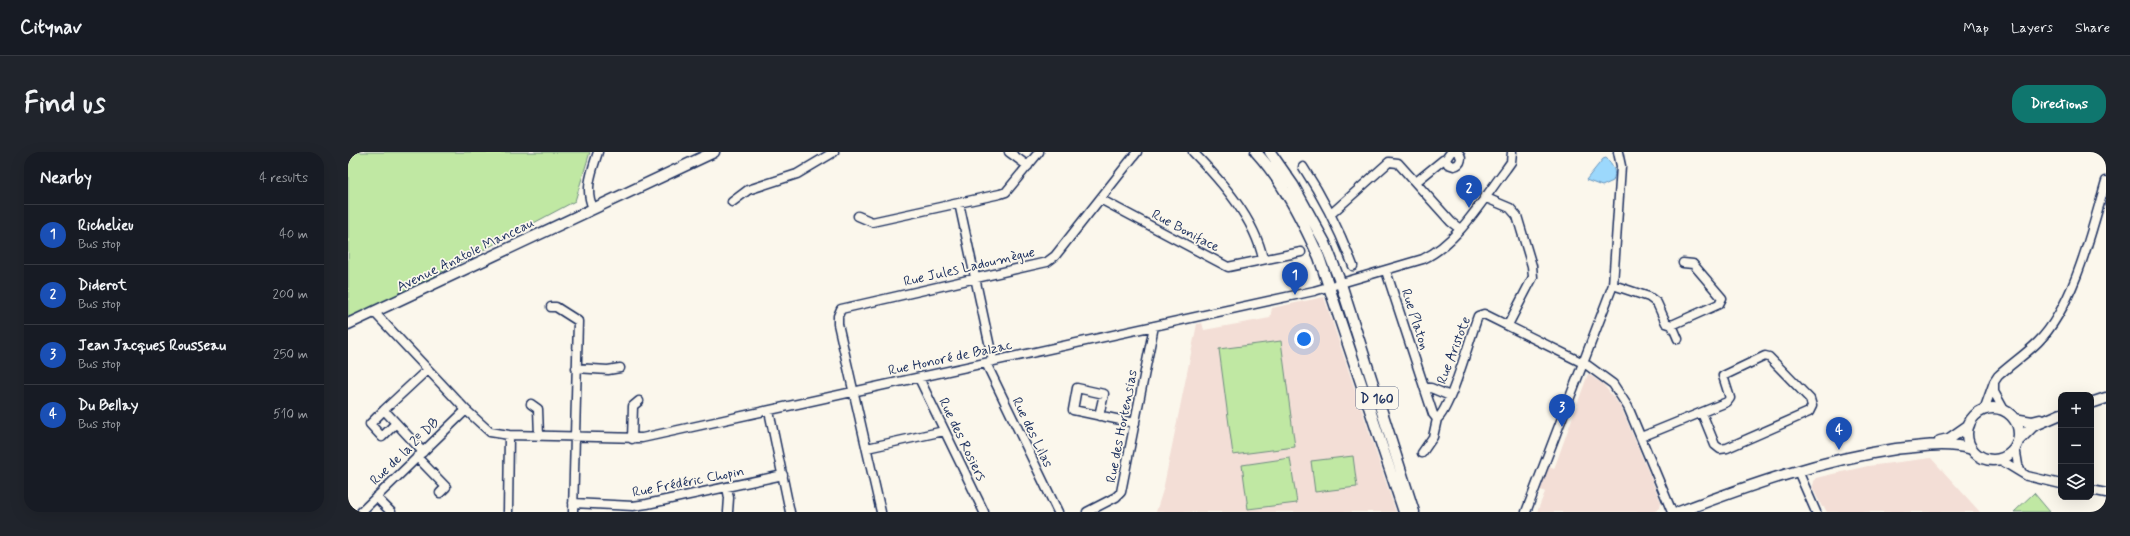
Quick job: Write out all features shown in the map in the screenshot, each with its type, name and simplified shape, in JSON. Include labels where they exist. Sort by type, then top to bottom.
[{"type":"main road","name":"Avenue Anatole Manceau","points":[[348,324],[714,152]]},
{"type":"main road","name":"D 160","points":[[1256,152],[1285,190],[1304,224],[1330,287],[1404,512]]},
{"type":"main road","name":"D 160","points":[[1270,152],[1311,215],[1325,243],[1341,284],[1414,512]]},
{"type":"main road","points":[[2094,402],[2106,398]]},
{"type":"main road","points":[[1679,512],[1726,494],[1798,471],[1865,455],[1921,446],[1949,439],[1969,425],[1977,414],[1990,408],[2004,410],[2014,419],[2019,433],[2017,444]]},
{"type":"main road","points":[[2014,419],[2032,422],[2058,415]]},
{"type":"main road","points":[[1921,446],[1951,445],[1972,449],[1984,458],[1999,459],[2005,457],[2033,426],[2046,419]]},
{"type":"main road","points":[[1969,425],[1968,438],[1972,449]]},
{"type":"street","points":[[593,208],[588,194],[588,186],[598,152]]},
{"type":"street","points":[[732,202],[748,190],[797,174],[834,152]]},
{"type":"street","points":[[1008,152],[1028,166]]},
{"type":"street","points":[[858,216],[872,222],[1006,192],[1039,152]]},
{"type":"street","name":"Rue Jules Ladoumègue","points":[[854,392],[838,324],[838,316],[841,309],[1047,262],[1055,256],[1137,152]]},
{"type":"street","points":[[1193,152],[1225,188],[1246,219],[1260,243],[1263,259]]},
{"type":"street","points":[[1416,182],[1448,156],[1450,165],[1454,166],[1459,164],[1461,158],[1457,152]]},
{"type":"street","name":"Rue Honoré de Balzac","points":[[374,312],[427,370],[490,432],[509,435],[632,439],[769,411],[1330,287],[1386,271],[1436,253],[1460,228],[1511,162],[1512,152]]},
{"type":"street","points":[[1526,512],[1613,285],[1621,166],[1618,152]]},
{"type":"street","points":[[1331,214],[1389,162],[1398,163],[1451,222],[1460,228]]},
{"type":"street","points":[[1303,167],[1331,214],[1353,266]]},
{"type":"street","points":[[1984,410],[1994,382],[2008,367],[2038,342],[2072,288],[2087,246],[2106,181]]},
{"type":"street","points":[[1484,197],[1510,208],[1516,216],[1532,266],[1533,276],[1508,325]]},
{"type":"street","name":"Rue Boniface","points":[[1100,199],[1228,267],[1301,252]]},
{"type":"street","name":"Rue des Lilas","points":[[959,203],[976,278],[990,362],[1058,512]]},
{"type":"street","points":[[1613,285],[1649,297],[1657,303],[1666,323],[1672,325],[1719,304],[1722,298],[1693,264],[1683,263]]},
{"type":"street","name":"Rue Platon","points":[[1386,271],[1433,414],[1437,419]]},
{"type":"street","points":[[551,307],[556,307],[578,321],[573,512]]},
{"type":"street","name":"Rue Aristote","points":[[1422,453],[1434,437],[1437,419],[1442,415],[1450,396],[1478,316],[1484,314],[1583,363],[1598,372],[1621,394],[1672,512]]},
{"type":"street","points":[[1672,325],[1678,339]]},
{"type":"street","name":"Rue des Hortensias","points":[[1087,512],[1116,497],[1121,492],[1154,326]]},
{"type":"street","points":[[1641,438],[1727,402],[1730,398],[1723,376],[1765,356],[1769,357],[1810,399],[1812,406],[1808,412],[1727,448],[1720,449],[1715,445],[1702,413]]},
{"type":"street","points":[[576,368],[608,370],[620,368]]},
{"type":"street","points":[[396,423],[382,437],[370,424],[427,370]]},
{"type":"street","name":"Rue des Rosiers","points":[[919,378],[984,512]]},
{"type":"street","points":[[1994,382],[1994,392],[2004,410]]},
{"type":"street","points":[[1425,388],[1431,388],[1450,396]]},
{"type":"street","points":[[854,392],[881,512]]},
{"type":"street","points":[[632,439],[633,406],[638,401]]},
{"type":"street","points":[[531,404],[538,409],[539,436]]},
{"type":"street","points":[[384,410],[446,487],[440,493]]},
{"type":"street","name":"Rue de la 2ᵉ DB","points":[[360,512],[466,410]]},
{"type":"street","points":[[769,411],[790,512]]},
{"type":"street","points":[[1099,416],[1135,423]]},
{"type":"street","points":[[867,448],[944,431]]},
{"type":"street","points":[[508,512],[509,435]]},
{"type":"street","points":[[2017,444],[2018,465],[2022,473]]},
{"type":"street","points":[[1999,459],[2027,476],[2058,483]]},
{"type":"street","points":[[1798,471],[1816,512]]},
{"type":"street","name":"Rue Frédéric Chopin","points":[[573,503],[633,506],[783,475]]},
{"type":"street","points":[[727,487],[729,498],[728,512]]},
{"type":"street","points":[[2094,490],[2106,492]]},
{"type":"street","points":[[376,497],[391,512]]},
{"type":"shaded area","points":[[1324,297],[1396,512],[1156,512],[1163,490],[1197,324],[1202,323],[1204,330],[1270,318],[1272,308]]},
{"type":"shaded area","points":[[1588,374],[1603,384],[1621,407],[1661,502],[1660,508],[1653,512],[1537,512],[1545,492],[1539,489],[1547,466],[1554,469]]},
{"type":"shaded area","points":[[1931,458],[1980,512],[1827,512],[1824,507],[1822,507],[1812,487],[1813,481],[1816,478],[1824,476],[1868,466]]},
{"type":"green space","points":[[348,152],[590,152],[575,201],[348,322]]},
{"type":"green space","points":[[1281,341],[1295,447],[1233,455],[1219,349]]},
{"type":"green space","points":[[1353,456],[1357,487],[1315,492],[1311,461]]},
{"type":"green space","points":[[1290,458],[1297,503],[1248,509],[1242,465]]},
{"type":"green space","points":[[2034,493],[2050,512],[2014,512]]},
{"type":"water","points":[[1606,158],[1614,168],[1615,174],[1613,181],[1602,186],[1586,180],[1603,159]]},
{"type":"place","name":"Diderot","points":[[1469,208]]},
{"type":"place","name":"Richelieu","points":[[1295,295]]},
{"type":"place","name":"Jean Jacques Rousseau","points":[[1562,427]]},
{"type":"place","name":"Du Bellay","points":[[1839,450]]}]
